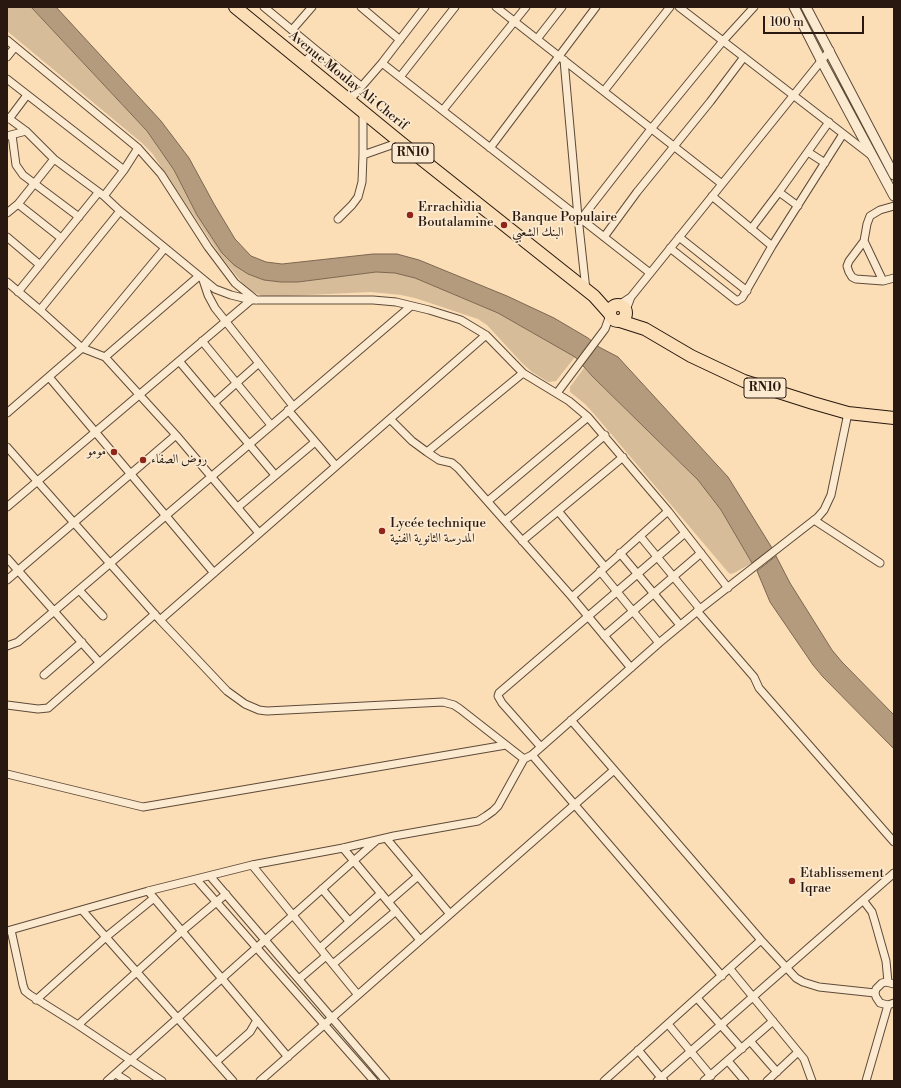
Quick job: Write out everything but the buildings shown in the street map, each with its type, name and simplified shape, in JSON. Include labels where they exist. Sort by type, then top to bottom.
[{"type":"main road","name":"Avenue Moulay Ali Cherif","points":[[235,7],[303,64],[590,293]]},
{"type":"main road","name":"RN10","points":[[590,293],[618,313],[691,356],[744,381],[813,403],[848,412],[894,418]]},
{"type":"street","points":[[264,7],[361,86]]},
{"type":"street","points":[[292,30],[312,7]]},
{"type":"street","points":[[361,7],[400,40]]},
{"type":"street","points":[[400,77],[455,7]]},
{"type":"street","points":[[496,7],[722,184]]},
{"type":"street","points":[[443,110],[526,7]]},
{"type":"street","points":[[537,39],[562,7]]},
{"type":"street","points":[[490,148],[562,59],[596,7]]},
{"type":"street","points":[[604,91],[670,7]]},
{"type":"street","points":[[679,7],[875,158]]},
{"type":"street","points":[[579,218],[723,41],[754,7]]},
{"type":"street","points":[[794,7],[894,196]]},
{"type":"street","points":[[806,7],[830,50],[894,175]]},
{"type":"street","points":[[349,101],[400,40],[421,8]]},
{"type":"street","points":[[7,40],[138,148],[162,174],[208,247],[235,284],[253,300]]},
{"type":"street","points":[[7,57],[15,47]]},
{"type":"street","points":[[303,64],[316,50]]},
{"type":"street","points":[[556,393],[605,329],[830,50]]},
{"type":"street","points":[[604,237],[637,192],[744,58]]},
{"type":"street","points":[[562,59],[579,218],[590,293]]},
{"type":"street","points":[[382,62],[650,273]]},
{"type":"street","points":[[7,78],[124,170]]},
{"type":"street","points":[[27,94],[8,118],[26,131],[54,159],[101,194],[215,289],[231,295],[253,300],[373,300],[396,302],[461,320],[486,335],[523,373],[579,408],[588,417],[605,435],[668,511],[728,588]]},
{"type":"street","points":[[338,219],[358,197],[362,182],[364,155],[363,112]]},
{"type":"street","points":[[751,229],[808,152],[828,122]]},
{"type":"street","points":[[26,131],[10,135],[16,165],[27,179],[36,184],[79,217]]},
{"type":"street","points":[[670,248],[737,301],[742,298],[772,246],[843,134]]},
{"type":"street","points":[[364,155],[400,142]]},
{"type":"street","points":[[18,292],[79,217],[124,170],[138,148]]},
{"type":"street","points":[[808,152],[824,163]]},
{"type":"street","points":[[7,213],[18,204],[36,184],[54,159]]},
{"type":"street","points":[[779,192],[798,206]]},
{"type":"street","points":[[712,196],[772,246]]},
{"type":"street","points":[[18,204],[61,238]]},
{"type":"street","points":[[894,206],[880,210],[870,216],[864,241],[847,266],[852,277],[856,279],[883,281],[894,278]]},
{"type":"street","points":[[40,310],[120,211]]},
{"type":"street","points":[[7,237],[40,264]]},
{"type":"street","points":[[679,237],[747,290]]},
{"type":"street","points":[[864,241],[883,281]]},
{"type":"street","points":[[7,413],[82,348],[165,248]]},
{"type":"street","points":[[710,280],[718,268]]},
{"type":"street","points":[[201,278],[215,308],[225,322],[259,363],[315,442],[336,466]]},
{"type":"street","points":[[105,357],[201,278]]},
{"type":"street","points":[[7,282],[82,348],[105,357],[176,435],[259,533]]},
{"type":"street","points":[[7,507],[202,341],[253,300]]},
{"type":"street","points":[[7,646],[18,642],[411,306]]},
{"type":"street","points":[[7,705],[38,709],[48,708],[99,662],[214,573],[486,335]]},
{"type":"street","points":[[202,341],[271,425]]},
{"type":"street","points":[[179,361],[275,475]]},
{"type":"street","points":[[214,403],[259,363]]},
{"type":"street","points":[[427,452],[523,373]]},
{"type":"street","points":[[49,377],[214,573]]},
{"type":"street","points":[[162,1081],[78,1025],[36,1000],[25,991],[9,931],[148,891],[197,880],[252,864],[344,848],[386,838],[478,821],[498,806],[524,758],[532,755],[540,746],[680,625],[814,520],[824,510],[831,495],[848,412]]},
{"type":"street","points":[[488,501],[588,417]]},
{"type":"street","points":[[390,419],[412,441],[427,452],[439,460],[455,465],[572,597],[632,668]]},
{"type":"street","points":[[7,580],[176,435]]},
{"type":"street","points":[[505,521],[605,435]]},
{"type":"street","points":[[238,507],[315,442]]},
{"type":"street","points":[[7,447],[157,617],[227,691],[245,704],[259,710],[443,702],[454,705],[460,709],[524,758]]},
{"type":"street","points":[[522,542],[623,457]]},
{"type":"street","points":[[558,511],[602,569],[617,592],[659,643]]},
{"type":"street","points":[[572,597],[668,511]]},
{"type":"street","points":[[814,520],[880,563]]},
{"type":"street","points":[[540,746],[502,703],[498,694],[685,533]]},
{"type":"street","points":[[640,536],[674,576],[699,610],[754,677],[759,688],[894,842]]},
{"type":"street","points":[[620,553],[680,625]]},
{"type":"street","points":[[604,636],[701,553]]},
{"type":"street","points":[[7,558],[99,662]]},
{"type":"street","points":[[79,590],[103,616]]},
{"type":"street","points":[[44,675],[82,642]]},
{"type":"street","points":[[571,720],[761,940],[796,978],[812,985],[875,993]]},
{"type":"street","points":[[7,774],[143,807],[506,744]]},
{"type":"street","points":[[532,755],[722,976]]},
{"type":"street","points":[[260,1081],[614,770]]},
{"type":"street","points":[[386,838],[450,914]]},
{"type":"street","points":[[112,1078],[376,841]]},
{"type":"street","points":[[344,848],[420,940]]},
{"type":"street","points":[[252,864],[358,995]]},
{"type":"street","points":[[638,1050],[661,1080],[720,1025],[894,873]]},
{"type":"street","points":[[210,876],[386,1081]]},
{"type":"street","points":[[388,902],[418,876]]},
{"type":"street","points":[[197,880],[374,1081]]},
{"type":"street","points":[[322,889],[349,921]]},
{"type":"street","points":[[148,891],[288,1057]]},
{"type":"street","points":[[320,948],[381,893]]},
{"type":"street","points":[[78,1025],[182,931],[226,894]]},
{"type":"street","points":[[36,1000],[106,937],[154,898]]},
{"type":"street","points":[[863,900],[872,912],[891,983],[882,983],[878,985],[875,993],[878,1001],[884,1005],[891,1004],[866,1081]]},
{"type":"street","points":[[82,910],[233,1081]]},
{"type":"street","points":[[333,964],[396,911]]},
{"type":"street","points":[[606,1080],[761,940]]},
{"type":"street","points":[[299,979],[326,956]]},
{"type":"street","points":[[730,969],[807,1064],[812,1081]]},
{"type":"street","points":[[697,998],[742,1049]]},
{"type":"street","points":[[216,1062],[250,1032],[257,1020]]},
{"type":"street","points":[[704,1081],[773,1021]]},
{"type":"street","points":[[668,1024],[711,1076]]},
{"type":"street","points":[[750,1041],[777,1072]]},
{"type":"street","points":[[767,1081],[798,1052]]},
{"type":"street","points":[[728,1061],[745,1081]]},
{"type":"street","points":[[112,1078],[127,1081]]},
{"type":"shaded area","points":[[7,7],[31,7],[147,131],[174,170],[197,215],[222,253],[281,282],[298,282],[376,272],[395,273],[415,278],[498,313],[575,357],[556,381],[548,382],[532,372],[522,363],[487,325],[478,319],[415,298],[371,292],[264,297],[247,289],[220,255],[152,153],[142,143],[7,31]]},
{"type":"shaded area","points":[[31,7],[56,7],[161,121],[189,158],[235,239],[251,256],[266,262],[282,264],[373,254],[397,254],[419,260],[507,296],[554,318],[588,338],[599,347],[618,357],[728,477],[772,548],[752,563],[721,510],[698,480],[593,377],[575,357],[498,313],[415,278],[395,273],[376,272],[298,282],[281,282],[264,280],[248,274],[234,265],[222,253],[197,215],[174,170],[147,131]]},
{"type":"shaded area","points":[[584,368],[698,480],[721,510],[752,563],[730,574],[595,415],[585,404],[570,392],[570,387]]},
{"type":"shaded area","points":[[776,556],[790,583],[832,650],[894,715],[894,749],[823,677],[813,665],[770,602],[757,571]]},
{"type":"place","name":"Errachidia Boutalamine","points":[[410,215]]},
{"type":"place","name":"Banque Populaire البنك الشعبي","points":[[504,225]]},
{"type":"place","name":"مومو","points":[[114,452]]},
{"type":"place","name":"روض الصفاء","points":[[143,460]]},
{"type":"place","name":"Lycée technique المدرسة الثانوية الفنية","points":[[382,531]]},
{"type":"place","name":"Etablissement Iqrae","points":[[792,881]]}]
